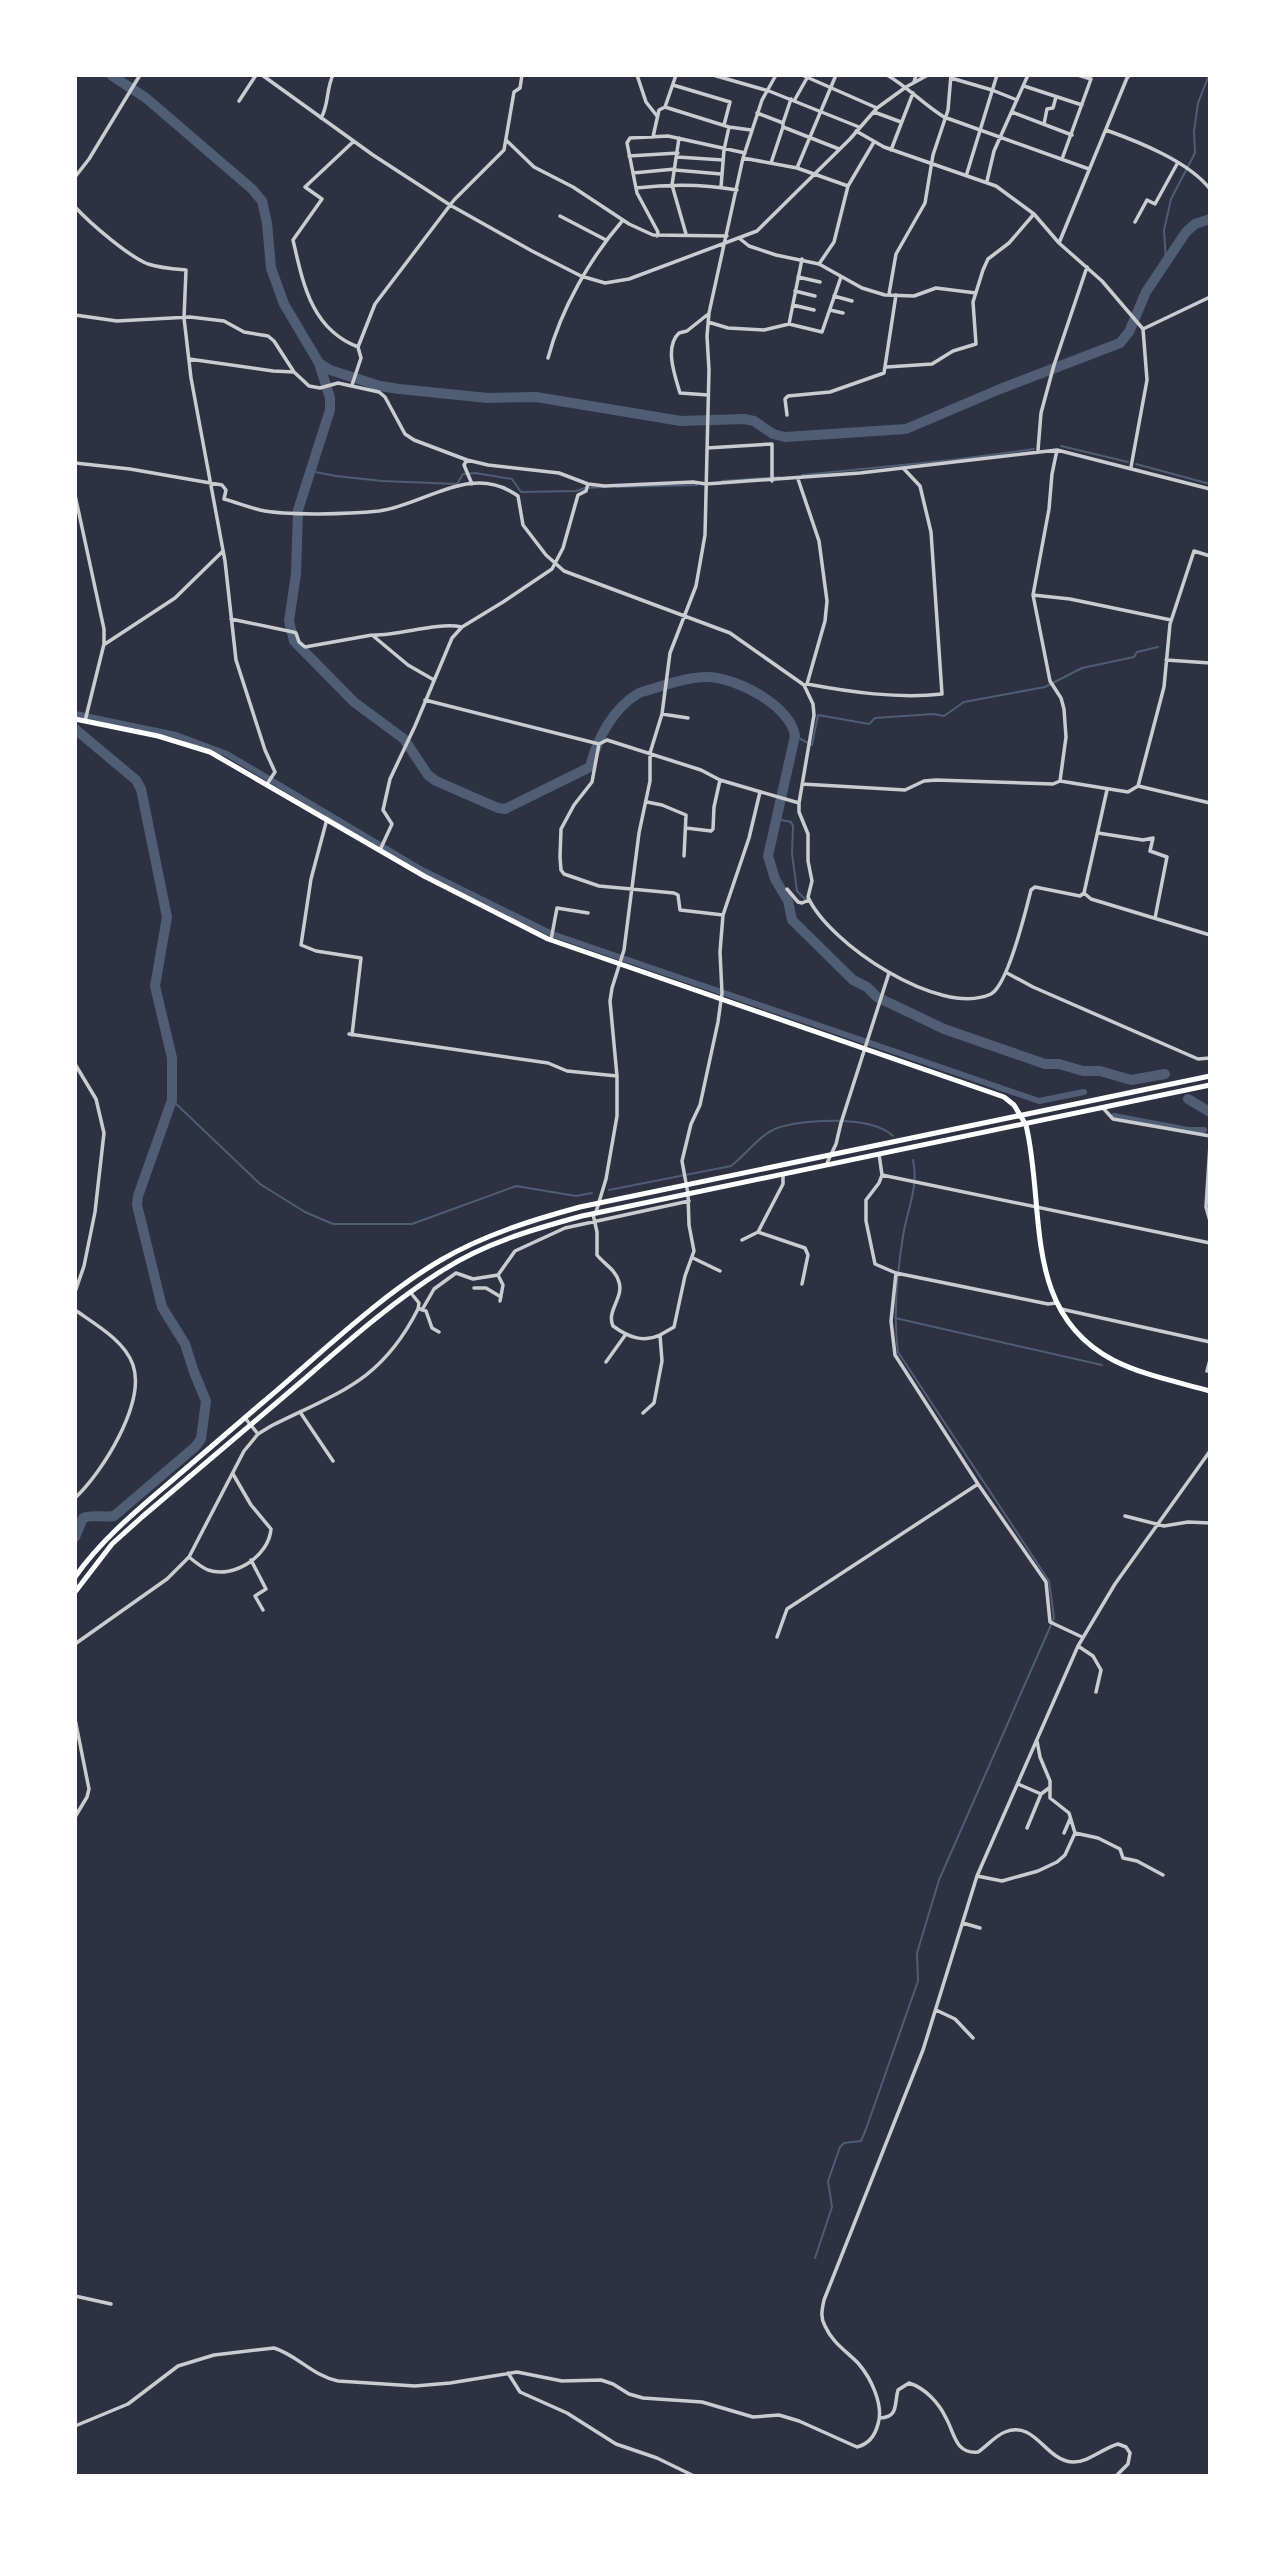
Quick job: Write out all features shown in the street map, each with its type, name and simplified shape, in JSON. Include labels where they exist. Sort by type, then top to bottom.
[{"type":"main road","points":[[75,719],[86,718],[190,744],[225,759],[269,781],[424,876],[551,940],[721,996],[1004,1097],[1021,1115],[1026,1125],[1043,1263],[1060,1309],[1078,1334],[1113,1360],[1210,1391]]},
{"type":"main road","points":[[75,1577],[122,1524],[394,1293],[441,1261],[518,1226],[600,1202],[1210,1076]]},
{"type":"main road","points":[[75,1592],[113,1544],[252,1424],[411,1293],[443,1269],[509,1238],[783,1174],[1210,1085]]},
{"type":"street","points":[[239,101],[256,75]]},
{"type":"street","points":[[262,75],[450,205],[532,251],[583,276],[605,283],[629,279],[757,231],[875,110],[906,87],[928,75]]},
{"type":"street","points":[[321,118],[333,75]]},
{"type":"street","points":[[352,384],[361,358],[358,347],[380,295],[450,205],[501,155],[514,92],[520,88],[522,75]]},
{"type":"street","points":[[637,75],[646,102],[657,116]]},
{"type":"street","points":[[653,137],[659,110],[664,107],[676,75]]},
{"type":"street","points":[[713,75],[769,90],[821,111],[891,150],[987,181],[1034,214],[1059,243],[1102,281],[1143,329],[1147,380],[1131,467]]},
{"type":"street","points":[[760,792],[749,838],[723,915],[721,996],[707,1079],[700,1105],[691,1124],[682,1161],[689,1197],[693,1258],[685,1276],[674,1327],[646,1340],[626,1334],[613,1326],[610,1320],[618,1296],[619,1282],[617,1275],[597,1255],[594,1216],[614,1143],[617,1116],[617,1076],[610,1001],[620,961],[639,833],[647,802],[652,764],[650,753],[662,714],[670,653],[696,586],[703,556],[709,313],[744,155],[762,100],[776,75]]},
{"type":"street","points":[[797,168],[836,75]]},
{"type":"street","points":[[887,75],[944,117],[1090,169]]},
{"type":"street","points":[[914,82],[916,75]]},
{"type":"street","points":[[966,174],[997,75]]},
{"type":"street","points":[[987,181],[1000,136],[1028,75]]},
{"type":"street","points":[[1062,159],[1091,79],[1078,75]]},
{"type":"street","points":[[1059,243],[1126,78],[1130,75]]},
{"type":"street","points":[[771,163],[783,125],[804,76],[902,122]]},
{"type":"street","points":[[76,174],[139,77]]},
{"type":"street","points":[[889,295],[897,254],[925,203],[932,162],[948,110],[951,77],[1017,100]]},
{"type":"street","points":[[673,85],[730,102],[724,125]]},
{"type":"street","points":[[1024,86],[1082,105]]},
{"type":"street","points":[[891,150],[913,93]]},
{"type":"street","points":[[1044,124],[1047,109],[1053,108],[1056,97]]},
{"type":"street","points":[[664,107],[729,127],[752,131]]},
{"type":"street","points":[[1012,112],[1072,135]]},
{"type":"street","points":[[757,113],[839,149]]},
{"type":"street","points":[[721,187],[729,127]]},
{"type":"street","points":[[1106,130],[1147,146],[1199,175],[1210,189]]},
{"type":"street","points":[[657,236],[658,232],[636,188],[627,143],[630,138],[668,135],[797,168],[848,186]]},
{"type":"street","points":[[679,138],[672,185],[687,234]]},
{"type":"street","points":[[354,141],[305,187],[322,199],[293,240],[303,285],[311,306],[326,327],[358,347]]},
{"type":"street","points":[[506,141],[534,167],[573,187],[623,220],[657,236],[727,236]]},
{"type":"street","points":[[819,264],[834,242],[848,186],[874,142]]},
{"type":"street","points":[[629,156],[678,155],[723,160]]},
{"type":"street","points":[[1135,222],[1147,200],[1155,204],[1177,164]]},
{"type":"street","points":[[633,173],[674,170],[721,174]]},
{"type":"street","points":[[636,188],[672,185],[737,190]]},
{"type":"street","points":[[75,207],[86,219],[141,261],[186,270],[184,318],[189,359],[223,551],[236,660],[265,750],[275,772],[269,781]]},
{"type":"street","points":[[887,367],[932,364],[953,351],[976,344],[973,302],[988,259],[1009,243],[1034,214]]},
{"type":"street","points":[[560,216],[606,240]]},
{"type":"street","points":[[548,358],[583,276],[606,240],[623,220]]},
{"type":"street","points":[[739,238],[749,246],[776,255],[819,264],[862,288],[889,295],[914,296],[936,288],[976,293]]},
{"type":"street","points":[[789,324],[802,260]]},
{"type":"street","points":[[1038,451],[1041,413],[1087,267]]},
{"type":"street","points":[[798,277],[820,282]]},
{"type":"street","points":[[708,322],[728,328],[764,330],[789,324],[822,332],[841,277]]},
{"type":"street","points":[[795,291],[815,296]]},
{"type":"street","points":[[787,415],[785,399],[788,396],[830,393],[879,376],[887,367],[889,334],[896,295]]},
{"type":"street","points":[[834,296],[852,301]]},
{"type":"street","points":[[1143,329],[1210,297]]},
{"type":"street","points":[[793,305],[814,310]]},
{"type":"street","points":[[830,310],[843,313]]},
{"type":"street","points":[[708,395],[680,393],[673,372],[672,343],[679,333],[687,331],[709,313]]},
{"type":"street","points":[[75,315],[117,321],[184,318],[224,321],[244,332],[268,336],[294,372],[309,386],[320,388],[330,384],[352,384],[379,391],[405,434],[467,460],[559,473],[587,486],[772,481],[905,469],[1057,450],[1210,489]]},
{"type":"street","points":[[189,359],[294,372]]},
{"type":"street","points":[[707,448],[772,444],[772,481]]},
{"type":"street","points":[[1057,450],[1033,595],[1051,683],[1062,698],[1066,725],[1060,781]]},
{"type":"street","points":[[467,460],[464,465],[472,484]]},
{"type":"street","points":[[75,463],[210,482],[222,485],[226,490],[223,499],[257,509],[295,512],[388,509],[452,485],[492,484],[518,496],[523,525],[555,564],[574,576],[730,633],[806,685],[905,695],[942,694],[931,532],[920,486],[905,469]]},
{"type":"street","points":[[798,479],[819,541],[827,601],[825,621],[806,685],[813,704],[799,812],[808,834],[807,861],[812,881],[810,900],[832,929],[889,973],[922,990],[944,996],[972,997],[991,994],[999,986],[1006,972],[1031,890],[1035,887],[1080,896],[1084,893],[1107,790]]},
{"type":"street","points":[[382,848],[392,824],[383,810],[390,779],[410,739],[452,638],[462,626],[547,574],[563,548],[578,495],[587,486]]},
{"type":"street","points":[[75,495],[103,619],[104,644],[86,718]]},
{"type":"street","points":[[104,644],[175,598],[223,551]]},
{"type":"street","points":[[1139,786],[1159,713],[1171,620],[1194,551],[1210,556]]},
{"type":"street","points":[[1033,595],[1070,599],[1171,620]]},
{"type":"street","points":[[231,619],[296,633],[299,642],[311,648],[372,635],[394,635],[462,626]]},
{"type":"street","points":[[372,635],[408,665],[433,680]]},
{"type":"street","points":[[1166,660],[1210,663]]},
{"type":"street","points":[[425,700],[597,744],[607,740],[677,764],[701,769],[720,780],[799,803]]},
{"type":"street","points":[[662,714],[688,718]]},
{"type":"street","points":[[597,744],[592,782],[574,805],[561,830],[561,870],[569,877],[599,886],[674,893],[678,895],[680,910],[723,915]]},
{"type":"street","points":[[685,828],[713,829],[714,807],[720,780]]},
{"type":"street","points":[[802,784],[905,790],[924,781],[936,780],[1053,784],[1060,781],[1128,792],[1139,786],[1210,803]]},
{"type":"street","points":[[647,802],[686,815],[684,856]]},
{"type":"street","points":[[327,818],[311,878],[301,945],[316,951],[361,958],[350,1034],[548,1063],[567,1071],[617,1076]]},
{"type":"street","points":[[1098,833],[1127,839],[1153,838],[1150,851],[1167,857],[1155,918]]},
{"type":"street","points":[[787,889],[798,902],[810,900]]},
{"type":"street","points":[[1084,893],[1091,899],[1210,935]]},
{"type":"street","points":[[551,940],[557,908],[588,914]]},
{"type":"street","points":[[1006,972],[1033,987],[1198,1059],[1210,1058]]},
{"type":"street","points":[[826,1165],[832,1155],[889,973]]},
{"type":"street","points":[[75,1064],[96,1099],[104,1132],[95,1212],[84,1266],[75,1292]]},
{"type":"street","points":[[1103,1108],[1113,1119],[1210,1136]]},
{"type":"street","points":[[1210,1145],[1206,1207],[1210,1222]]},
{"type":"street","points":[[879,1154],[882,1175],[879,1184],[866,1200],[866,1221],[874,1262],[898,1273],[1048,1304],[1056,1303]]},
{"type":"street","points":[[742,1240],[758,1232],[783,1184],[783,1174]]},
{"type":"street","points":[[882,1175],[1210,1243]]},
{"type":"street","points":[[75,1644],[167,1579],[189,1557],[244,1451],[258,1434],[351,1387],[372,1372],[434,1289],[456,1273],[473,1279],[498,1275],[515,1251],[594,1216]]},
{"type":"street","points":[[758,1232],[808,1251],[802,1284]]},
{"type":"street","points":[[693,1258],[720,1271]]},
{"type":"street","points":[[898,1273],[891,1321],[895,1355],[978,1484],[1046,1582],[1049,1622],[1082,1637]]},
{"type":"street","points":[[474,1288],[486,1288],[501,1299],[503,1285],[498,1275]]},
{"type":"street","points":[[411,1293],[420,1309],[429,1317],[432,1328],[439,1332]]},
{"type":"street","points":[[1060,1309],[1210,1342]]},
{"type":"street","points":[[75,1310],[106,1332],[123,1349],[133,1364],[134,1378],[130,1410],[124,1424],[98,1473],[75,1499]]},
{"type":"street","points":[[606,1362],[626,1334]]},
{"type":"street","points":[[643,1413],[654,1404],[662,1361],[660,1335]]},
{"type":"street","points":[[1207,1371],[1210,1360]]},
{"type":"street","points":[[300,1412],[333,1461]]},
{"type":"street","points":[[245,1418],[258,1434]]},
{"type":"street","points":[[75,2426],[128,2404],[178,2366],[214,2355],[274,2348],[325,2378],[367,2385],[450,2384],[517,2372],[562,2381],[601,2380],[643,2398],[702,2402],[752,2417],[779,2415],[857,2447],[865,2445],[872,2438],[880,2418],[878,2403],[866,2375],[826,2329],[821,2312],[911,2084],[977,1876],[1082,1637],[1115,1584],[1210,1451]]},
{"type":"street","points":[[189,1557],[205,1569],[235,1571],[265,1548],[270,1539],[271,1529],[251,1505],[233,1474]]},
{"type":"street","points":[[777,1637],[787,1609],[978,1484]]},
{"type":"street","points":[[1125,1516],[1159,1524],[1210,1523]]},
{"type":"street","points":[[251,1560],[266,1589],[255,1595],[263,1610]]},
{"type":"street","points":[[1078,1646],[1093,1656],[1101,1670],[1096,1692]]},
{"type":"street","points":[[75,1720],[89,1789],[75,1817]]},
{"type":"street","points":[[977,1876],[1002,1881],[1038,1871],[1058,1862],[1065,1855],[1075,1833],[1071,1817],[1050,1798],[1049,1781],[1037,1741]]},
{"type":"street","points":[[1018,1784],[1041,1794]]},
{"type":"street","points":[[1027,1828],[1041,1794],[1049,1788]]},
{"type":"street","points":[[1064,1833],[1071,1817]]},
{"type":"street","points":[[1075,1833],[1098,1838],[1120,1849],[1123,1858],[1163,1874]]},
{"type":"street","points":[[963,1923],[980,1928]]},
{"type":"street","points":[[936,2010],[955,2019],[973,2038]]},
{"type":"street","points":[[75,2296],[111,2304]]},
{"type":"street","points":[[508,2373],[520,2392],[567,2413],[616,2444],[657,2458],[694,2476]]},
{"type":"street","points":[[880,2418],[890,2417],[895,2412],[898,2390],[909,2383],[918,2385],[939,2406],[956,2444],[962,2450],[978,2452],[1001,2433],[1009,2430],[1028,2432],[1062,2459],[1072,2462],[1086,2459],[1118,2444],[1123,2445],[1130,2453],[1128,2463],[1116,2476]]},
{"type":"waterway","points":[[111,75],[146,98],[252,189],[262,201],[271,268],[284,304],[319,363],[330,370],[380,386],[399,389],[488,398],[536,397],[681,421],[744,419],[754,421],[773,434],[785,437],[906,429],[1120,343],[1129,332],[1146,292],[1186,232],[1195,224],[1210,219]]},
{"type":"waterway","points":[[1166,261],[1164,230],[1171,199],[1195,153],[1194,131],[1198,103],[1209,75]]},
{"type":"waterway","points":[[319,363],[330,398],[330,410],[298,510],[296,574],[289,621],[294,641],[354,702],[404,739],[428,775],[436,781],[505,809],[590,767],[607,725],[621,707],[639,693],[699,677],[719,678],[747,688],[784,714],[795,736],[768,856],[775,879],[788,901],[792,920],[853,980],[867,987],[877,997],[944,1029],[1045,1064],[1059,1064],[1083,1071],[1100,1071],[1131,1080],[1165,1074]]},
{"type":"waterway","points":[[1061,446],[1128,462]]},
{"type":"waterway","points":[[802,475],[1034,449]]},
{"type":"waterway","points":[[1136,464],[1210,484]]},
{"type":"waterway","points":[[310,471],[382,481],[457,484],[463,474],[475,473],[512,479],[521,492],[576,491],[605,487]]},
{"type":"waterway","points":[[722,481],[779,477]]},
{"type":"waterway","points":[[617,487],[697,485]]},
{"type":"waterway","points":[[795,736],[812,745],[818,715],[869,724],[875,718],[933,714],[944,716],[964,702],[1045,687],[1082,668],[1134,657],[1137,652],[1158,647]]},
{"type":"waterway","points":[[75,714],[176,735],[227,754],[422,870],[552,934],[1039,1101],[1084,1092]]},
{"type":"waterway","points":[[75,729],[136,780],[141,789],[167,917],[155,986],[172,1058],[172,1100],[137,1205],[162,1307],[185,1344],[206,1401],[201,1439],[195,1447],[114,1516],[83,1518],[75,1537]]},
{"type":"waterway","points":[[777,819],[791,822],[793,826],[792,854],[797,891],[805,899]]},
{"type":"waterway","points":[[1188,1099],[1210,1112]]},
{"type":"waterway","points":[[172,1100],[260,1184],[305,1212],[333,1224],[412,1224],[516,1186],[576,1196],[592,1193]]},
{"type":"waterway","points":[[1114,1116],[1188,1130],[1204,1130]]},
{"type":"waterway","points":[[609,1190],[731,1166],[764,1135],[777,1128],[803,1122],[854,1122],[883,1129],[893,1136]]},
{"type":"waterway","points":[[815,2258],[832,2207],[828,2181],[840,2147],[844,2143],[861,2141],[866,2129],[918,1981],[917,1953],[939,1880],[1054,1618],[1049,1581],[898,1352],[897,1279],[914,1189],[913,1160]]},
{"type":"waterway","points":[[895,1318],[1102,1365]]}]
